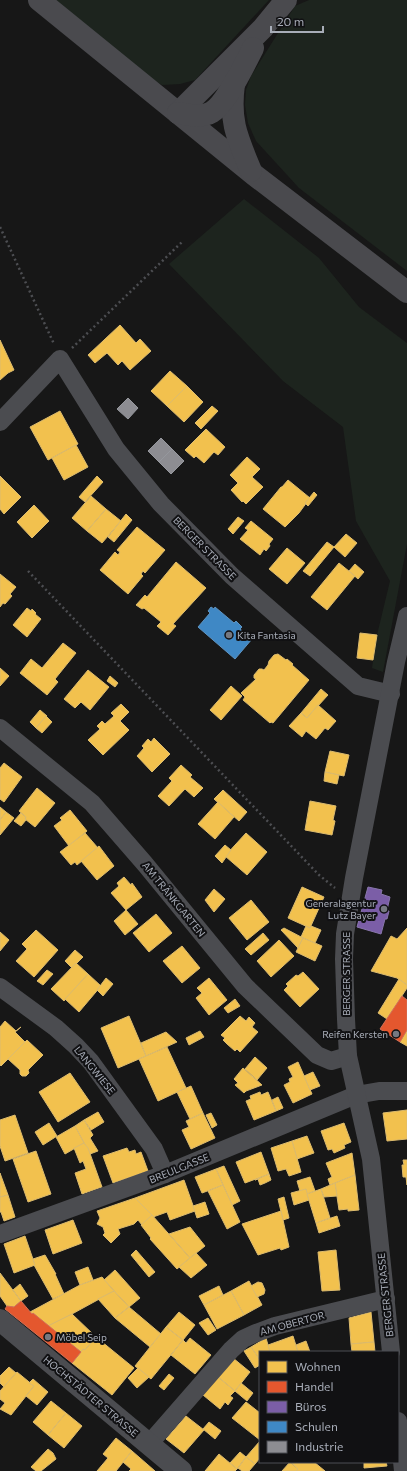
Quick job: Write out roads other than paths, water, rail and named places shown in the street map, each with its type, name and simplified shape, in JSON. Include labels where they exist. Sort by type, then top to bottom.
[{"type":"main road","points":[[39,0],[253,174],[407,292]]},
{"type":"main road","points":[[178,113],[263,28],[286,0]]},
{"type":"main road","points":[[178,113],[191,116],[202,116],[212,112],[234,84],[263,28]]},
{"type":"main road","points":[[234,84],[232,109],[234,124],[238,139],[253,174]]},
{"type":"street","name":"BERGER STRASSE","points":[[0,422],[60,359],[116,449],[160,504],[232,576],[358,686],[391,694]]},
{"type":"street","name":"BERGER STRASSE","points":[[391,1351],[371,1159],[348,1056],[344,959],[345,934],[352,894],[396,662],[407,616]]},
{"type":"street","name":"AM TRÄNKGARTEN","points":[[0,728],[92,803],[145,864],[236,976],[263,1004],[318,1055],[331,1061],[348,1056]]},
{"type":"street","name":"LANGWIESE","points":[[0,987],[56,1028],[91,1062],[154,1149],[165,1174]]},
{"type":"street","name":"BREULGASSE","points":[[0,1234],[165,1174],[356,1095],[379,1091],[407,1091]]},
{"type":"street","name":"AM OBERTOR","points":[[149,1444],[231,1350],[243,1339],[275,1326],[386,1299]]},
{"type":"street","name":"HOCHSTÄDTER STRASSE","points":[[0,1320],[181,1471]]},
{"type":"street","points":[[399,1431],[403,1471]]},
{"type":"place","name":"Kita Fantasia","points":[[229,635]]},
{"type":"place","name":"Generalagentur Lutz Bayer","points":[[384,909]]},
{"type":"place","name":"Reifen Kersten","points":[[396,1034]]},
{"type":"place","name":"Möbel Seip","points":[[48,1337]]}]
